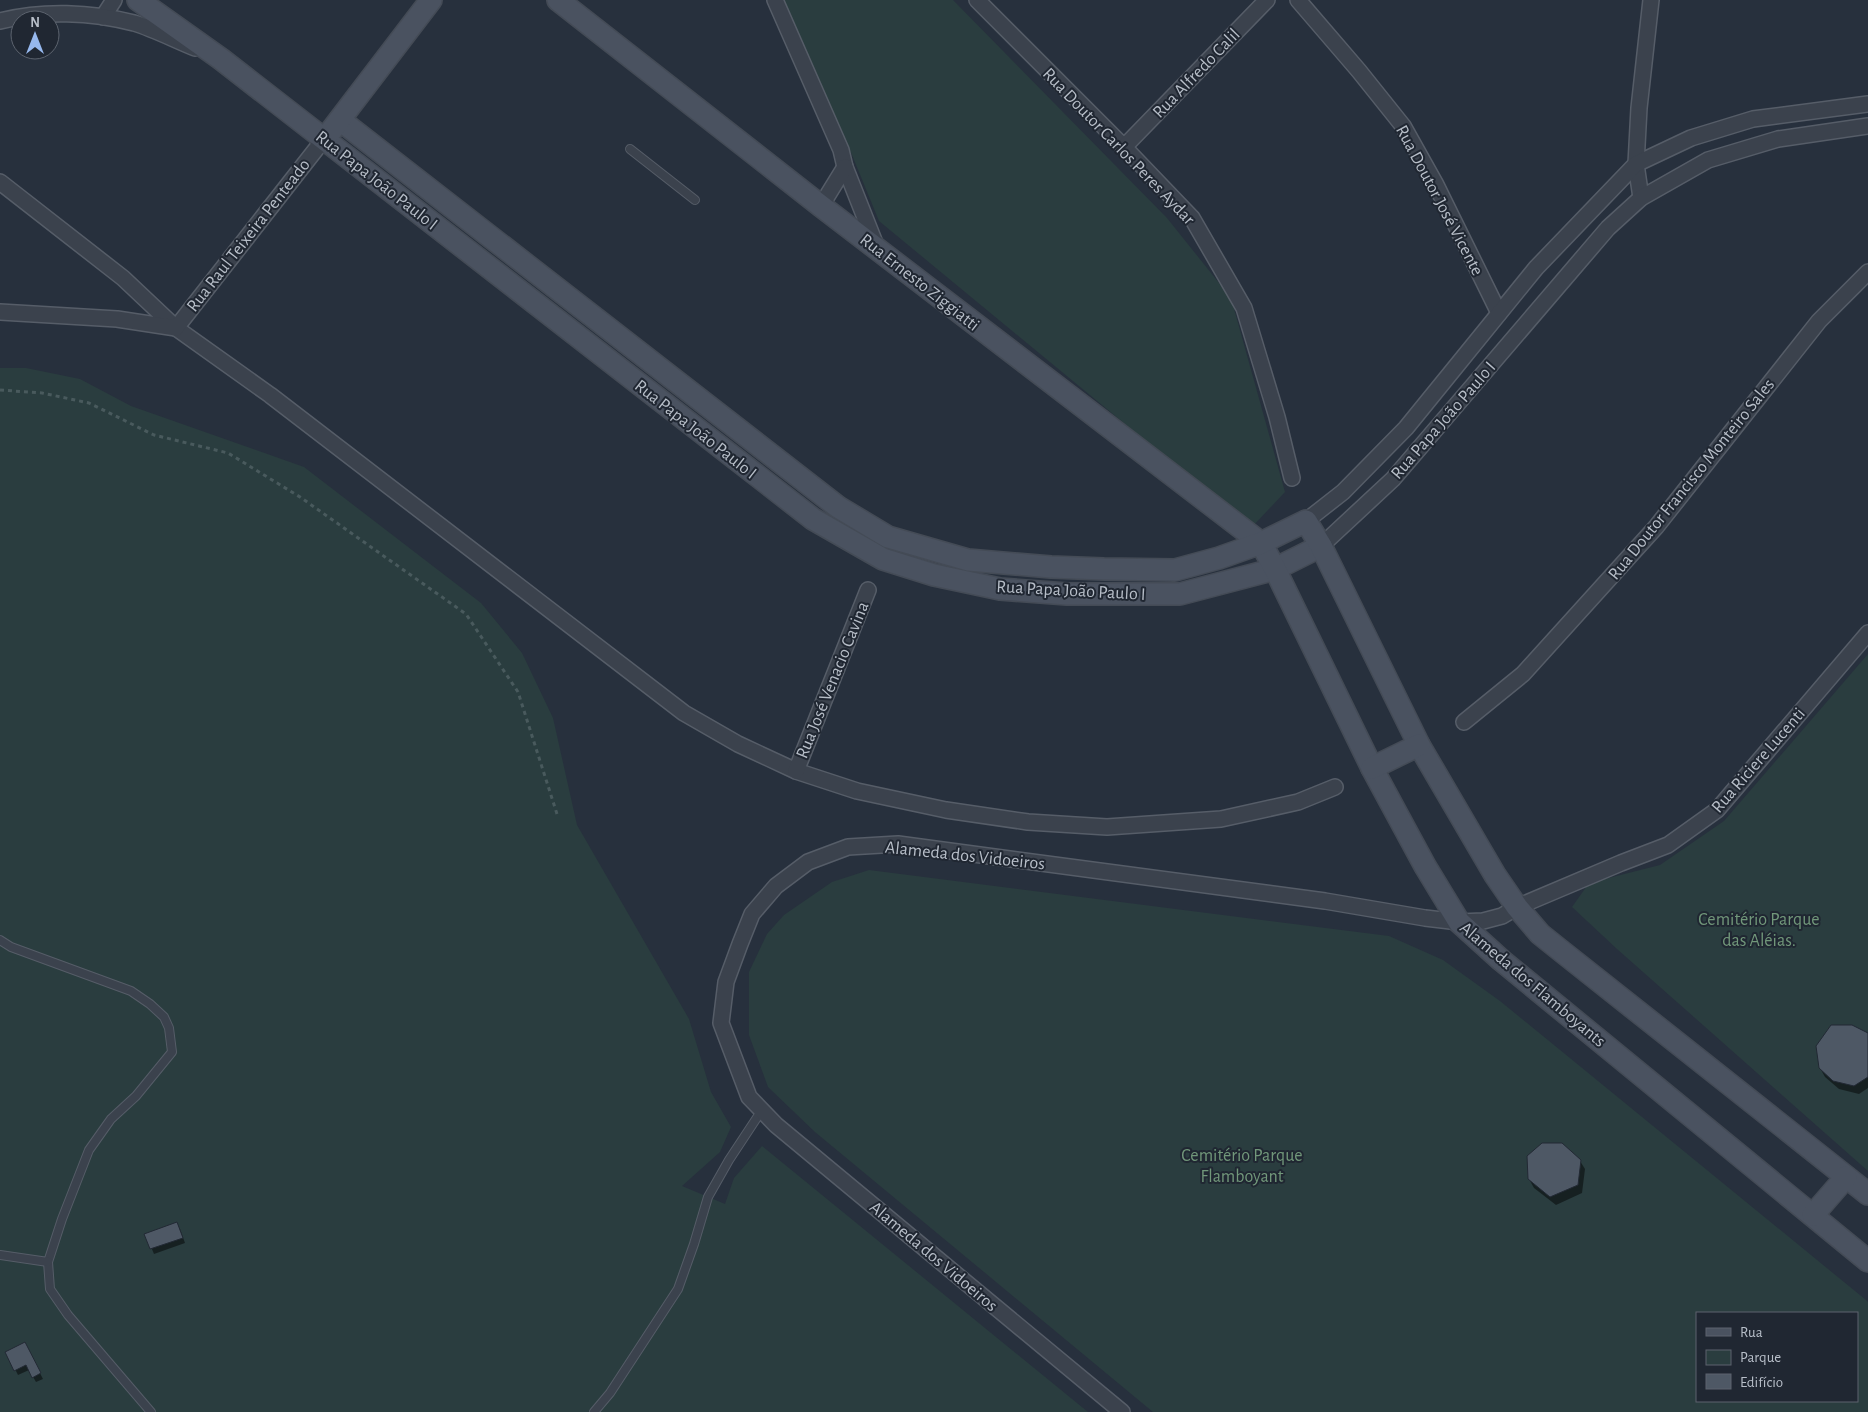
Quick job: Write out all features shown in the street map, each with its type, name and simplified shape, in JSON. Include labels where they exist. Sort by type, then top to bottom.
[{"type":"street","points":[[103,17],[114,0]]},
{"type":"street","name":"Rua Papa João Paulo I","points":[[138,0],[221,59],[813,519],[883,559],[934,575],[1000,589],[1067,594],[1180,594],[1275,569],[1321,546],[1393,479],[1608,228],[1641,198],[1708,160],[1778,139],[1868,126]]},
{"type":"street","name":"Rua Raul Teixeira Penteado","points":[[176,328],[340,120],[431,0]]},
{"type":"street","name":"Rua Ernesto Ziggiatti","points":[[558,0],[821,206],[1260,543],[1275,569]]},
{"type":"street","points":[[775,0],[841,150],[845,167],[878,250]]},
{"type":"street","name":"Rua Doutor Carlos Peres Aydar","points":[[978,0],[1192,218],[1244,308],[1277,417],[1292,478]]},
{"type":"street","name":"Rua Alfredo Calil","points":[[1124,147],[1267,0]]},
{"type":"street","name":"Rua Doutor José Vicente","points":[[1298,0],[1359,70],[1403,126],[1436,185],[1499,313]]},
{"type":"street","points":[[1641,198],[1636,164],[1639,108],[1651,0]]},
{"type":"street","points":[[0,21],[45,14],[103,17],[136,23],[221,59]]},
{"type":"street","name":"Rua Papa João Paulo I","points":[[340,120],[838,508],[888,536],[968,560],[1051,567],[1175,570],[1219,558],[1260,543],[1306,521],[1343,492],[1406,428],[1536,268],[1636,164],[1692,138],[1753,119],[1868,104]]},
{"type":"street","points":[[821,206],[845,167]]},
{"type":"street","points":[[0,182],[123,278],[176,328],[270,395],[684,713],[738,744],[796,771],[857,791],[946,810],[1028,822],[1107,827],[1221,819],[1298,802],[1335,787]]},
{"type":"street","name":"Rua Doutor Francisco Monteiro Sales","points":[[1464,722],[1523,674],[1656,527],[1819,321],[1868,272]]},
{"type":"street","points":[[0,312],[117,319],[176,328]]},
{"type":"street","points":[[1306,521],[1321,546],[1419,745],[1495,875],[1517,908],[1540,934],[1868,1194]]},
{"type":"street","name":"Alameda dos Flamboyants","points":[[1275,569],[1372,768],[1425,866],[1459,922],[1502,960],[1868,1261]]},
{"type":"street","name":"Rua José Venacio Cavina","points":[[796,771],[868,590]]},
{"type":"street","name":"Rua Riciere Lucenti","points":[[1459,922],[1483,921],[1502,916],[1621,863],[1668,845],[1717,810],[1868,633]]},
{"type":"street","points":[[1372,768],[1419,745]]},
{"type":"street","name":"Alameda dos Vidoeiros","points":[[1122,1412],[776,1125],[749,1097],[720,1023],[726,982],[752,914],[776,886],[808,862],[848,847],[898,844],[1305,899],[1459,922]]},
{"type":"street","points":[[1813,1215],[1846,1177]]},
{"type":"lane","points":[[630,149],[695,200]]},
{"type":"lane","points":[[0,940],[11,947],[130,991],[150,1004],[164,1017],[169,1028],[172,1052],[136,1096],[111,1119],[89,1150],[62,1219],[48,1262],[50,1289],[68,1315],[152,1412]]},
{"type":"lane","points":[[594,1412],[610,1394],[678,1289],[708,1197],[729,1160],[762,1110]]},
{"type":"lane","points":[[0,1255],[48,1262]]},
{"type":"path","points":[[0,390],[42,393],[89,404],[154,435],[228,453],[300,496],[466,614],[518,692],[557,814]]},
{"type":"green space","points":[[781,0],[953,0],[1167,218],[1231,298],[1285,492],[1251,528],[879,221],[852,155]]},
{"type":"green space","points":[[0,368],[26,368],[80,379],[131,406],[304,467],[481,603],[522,653],[553,718],[577,825],[689,1019],[711,1092],[731,1127],[720,1152],[682,1186],[725,1204],[734,1178],[762,1146],[1088,1412],[0,1412]]},
{"type":"green space","name":"Cemitério Parque das Aléias.","points":[[1868,654],[1868,1171],[1572,907],[1589,883],[1660,865],[1724,821]]},
{"type":"green space","name":"Cemitério Parque Flamboyant","points":[[869,870],[1389,936],[1443,960],[1500,1001],[1868,1302],[1868,1412],[1153,1412],[815,1132],[768,1087],[749,1035],[749,972],[767,934],[784,915],[832,882]]},
{"type":"building","points":[[1831,1025],[1852,1025],[1868,1033],[1868,1077],[1854,1086],[1833,1081],[1819,1068],[1816,1046]]},
{"type":"building","points":[[1542,1143],[1562,1143],[1581,1160],[1578,1185],[1550,1197],[1528,1179],[1527,1156]]},
{"type":"building","points":[[177,1222],[183,1238],[150,1249],[144,1234]]},
{"type":"building","points":[[25,1342],[41,1373],[32,1378],[26,1365],[14,1371],[5,1352]]}]
